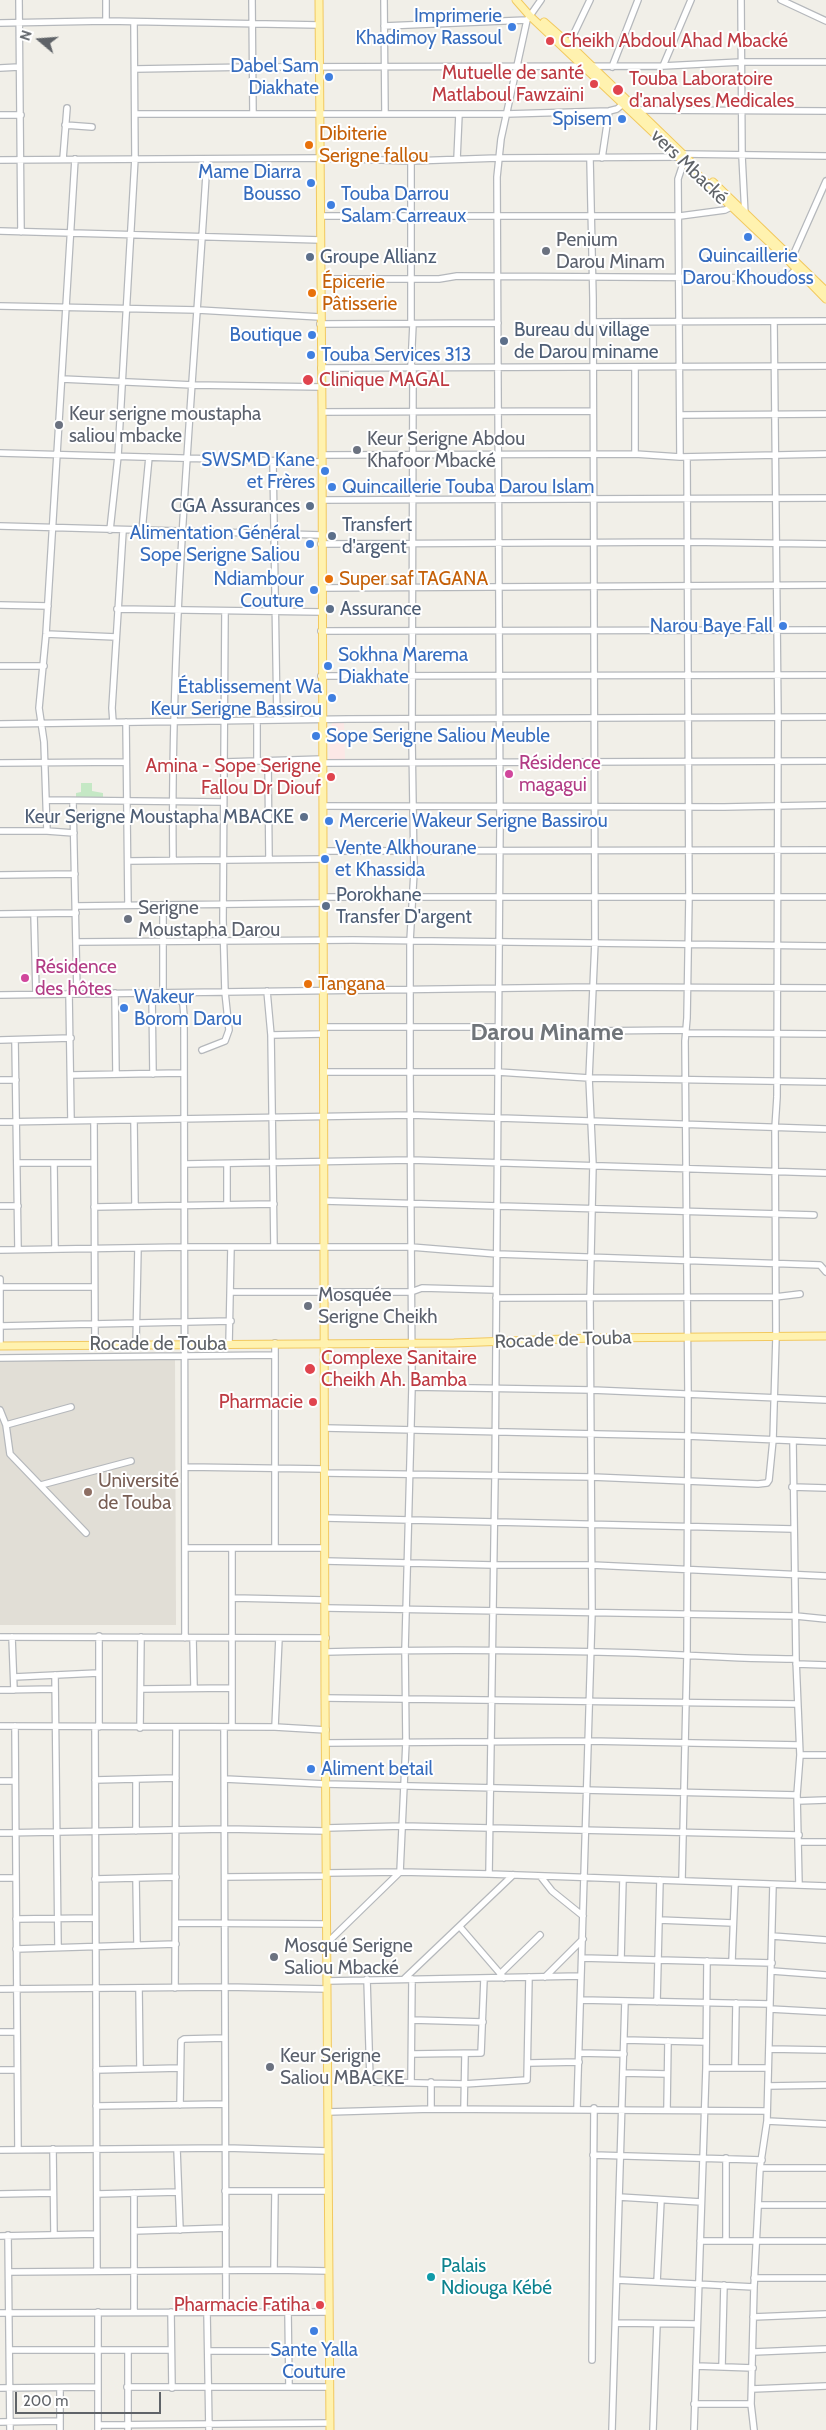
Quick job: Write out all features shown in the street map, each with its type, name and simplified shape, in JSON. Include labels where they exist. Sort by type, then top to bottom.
[{"type":"main road","points":[[319,0],[322,387],[321,631],[323,719],[325,1784],[330,2427]]},
{"type":"main road","name":"vers Mbacké","points":[[516,0],[530,16],[636,110],[681,156],[685,163],[732,207],[745,216]]},
{"type":"main road","name":"vers Mbacké","points":[[530,16],[569,44],[623,104],[799,268]]},
{"type":"main road","points":[[799,268],[826,291]]},
{"type":"main road","points":[[799,268],[826,299]]},
{"type":"main road","name":"Rocade de Touba","points":[[0,1346],[496,1342],[591,1338],[826,1336]]},
{"type":"street","points":[[20,0],[19,67],[22,232]]},
{"type":"street","points":[[106,0],[106,21]]},
{"type":"street","points":[[252,0],[253,114]]},
{"type":"street","points":[[384,0],[385,114]]},
{"type":"street","points":[[489,1874],[500,942],[497,411],[498,158],[506,114],[530,16],[541,0]]},
{"type":"street","points":[[569,44],[590,0]]},
{"type":"street","points":[[612,67],[638,0]]},
{"type":"street","points":[[663,66],[690,0]]},
{"type":"street","points":[[741,0],[742,156],[745,216]]},
{"type":"street","points":[[781,0],[790,2],[826,21]]},
{"type":"street","points":[[384,26],[530,16]]},
{"type":"street","points":[[0,22],[106,21],[319,25]]},
{"type":"street","points":[[110,530],[118,456],[135,158],[134,23]]},
{"type":"street","points":[[135,69],[587,65],[612,67],[741,62],[826,62]]},
{"type":"street","points":[[0,68],[19,67]]},
{"type":"street","points":[[136,114],[506,114],[609,112],[618,109],[623,104]]},
{"type":"street","points":[[63,159],[67,108]]},
{"type":"street","points":[[636,110],[826,110]]},
{"type":"street","points":[[602,158],[609,112]]},
{"type":"street","points":[[457,159],[459,114]]},
{"type":"street","points":[[0,115],[21,115]]},
{"type":"street","points":[[65,125],[92,127]]},
{"type":"street","points":[[0,160],[321,158],[411,160],[826,156]]},
{"type":"street","points":[[47,831],[45,762],[39,703],[44,666],[48,606],[75,159]]},
{"type":"street","points":[[173,860],[173,722],[177,609],[207,159]]},
{"type":"street","points":[[577,2108],[592,1612],[590,1298],[593,1165],[589,1078],[594,942],[594,763],[590,159]]},
{"type":"street","points":[[326,1944],[400,1872],[406,1742],[405,1650],[408,1608],[407,1563],[412,1428],[410,941],[414,851],[412,543],[414,411],[411,160]]},
{"type":"street","points":[[682,1880],[687,1655],[688,1261],[685,1125],[690,850],[688,806],[688,542],[687,498],[680,415],[680,216],[678,178],[685,163]]},
{"type":"street","points":[[791,260],[826,181]]},
{"type":"street","points":[[321,216],[680,216],[725,210],[732,207]]},
{"type":"street","points":[[0,231],[321,240]]},
{"type":"street","points":[[321,279],[498,277],[771,278],[788,276],[799,268]]},
{"type":"street","points":[[0,306],[198,310],[320,320],[412,324],[498,323]]},
{"type":"street","points":[[592,322],[826,321]]},
{"type":"street","points":[[186,1467],[274,1468],[495,1477],[592,1477],[767,1482],[770,1476],[773,1440],[776,1337],[775,1128],[778,718],[774,322]]},
{"type":"street","points":[[321,368],[826,366]]},
{"type":"street","points":[[635,367],[635,454]]},
{"type":"street","points":[[62,379],[193,385],[322,387]]},
{"type":"street","points":[[322,412],[592,411]]},
{"type":"street","points":[[680,415],[826,414]]},
{"type":"street","points":[[0,453],[273,460],[413,455],[635,454],[683,457],[826,454]]},
{"type":"street","points":[[142,531],[149,457]]},
{"type":"street","points":[[273,460],[276,534],[277,720]]},
{"type":"street","points":[[322,500],[826,498]]},
{"type":"street","points":[[0,526],[53,526],[122,531],[322,535]]},
{"type":"street","points":[[113,722],[122,531]]},
{"type":"street","points":[[322,544],[776,542],[826,544]]},
{"type":"street","points":[[322,588],[826,585]]},
{"type":"street","points":[[0,605],[48,606]]},
{"type":"street","points":[[117,608],[322,612]]},
{"type":"street","points":[[202,1050],[225,1041],[230,1030],[225,992],[223,942],[226,722],[225,611]]},
{"type":"street","points":[[321,631],[826,630]]},
{"type":"street","points":[[46,634],[116,637]]},
{"type":"street","points":[[0,666],[44,666]]},
{"type":"street","points":[[322,676],[826,675]]},
{"type":"street","points":[[0,724],[323,719],[826,717]]},
{"type":"street","points":[[257,721],[257,761]]},
{"type":"street","points":[[126,722],[128,905]]},
{"type":"street","points":[[268,761],[269,859]]},
{"type":"street","points":[[224,762],[594,763],[826,761]]},
{"type":"street","points":[[0,763],[126,762]]},
{"type":"street","points":[[46,800],[73,802],[172,800],[224,802]]},
{"type":"street","points":[[73,802],[76,993]]},
{"type":"street","points":[[323,806],[826,805]]},
{"type":"street","points":[[0,831],[74,833]]},
{"type":"street","points":[[323,851],[826,850]]},
{"type":"street","points":[[128,861],[323,859]]},
{"type":"street","points":[[0,875],[75,874]]},
{"type":"street","points":[[76,906],[163,906],[500,896],[594,898],[826,897]]},
{"type":"street","points":[[163,906],[163,993]]},
{"type":"street","points":[[0,914],[76,914]]},
{"type":"street","points":[[34,914],[36,994]]},
{"type":"street","points":[[76,942],[323,940],[826,946]]},
{"type":"street","points":[[0,995],[323,990],[826,988]]},
{"type":"street","points":[[267,991],[271,1035],[274,1247]]},
{"type":"street","points":[[69,993],[71,1121]]},
{"type":"street","points":[[115,993],[116,1074]]},
{"type":"street","points":[[152,993],[153,1074]]},
{"type":"street","points":[[176,993],[183,1004],[182,1073],[186,1204],[183,1345],[186,1467],[185,1638]]},
{"type":"street","points":[[271,1035],[324,1030],[410,1027],[498,1027]]},
{"type":"street","points":[[590,1030],[826,1034]]},
{"type":"street","points":[[0,1040],[71,1038]]},
{"type":"street","points":[[15,1040],[18,1249]]},
{"type":"street","points":[[323,1072],[498,1072],[589,1078],[686,1078],[826,1082]]},
{"type":"street","points":[[71,1075],[182,1073]]},
{"type":"street","points":[[0,1080],[16,1080]]},
{"type":"street","points":[[0,1122],[94,1122],[411,1115],[826,1129]]},
{"type":"street","points":[[134,1120],[135,1206]]},
{"type":"street","points":[[94,1122],[95,1345]]},
{"type":"street","points":[[185,1164],[411,1160],[687,1167],[825,1173]]},
{"type":"street","points":[[17,1162],[93,1163]]},
{"type":"street","points":[[54,1163],[55,1248]]},
{"type":"street","points":[[226,1204],[227,1164]]},
{"type":"street","points":[[324,1202],[814,1215]]},
{"type":"street","points":[[94,1207],[274,1204]]},
{"type":"street","points":[[0,1206],[18,1206]]},
{"type":"street","points":[[0,1250],[185,1246],[411,1248],[497,1254],[820,1265],[826,1272]]},
{"type":"street","points":[[229,1344],[231,1321],[231,1247]]},
{"type":"street","points":[[136,1345],[138,1248]]},
{"type":"street","points":[[0,1279],[0,1346]]},
{"type":"street","points":[[0,1287],[94,1287]]},
{"type":"street","points":[[231,1292],[411,1292],[422,1288],[496,1290]]},
{"type":"street","points":[[496,1298],[775,1298],[800,1294]]},
{"type":"street","points":[[0,1326],[231,1321]]},
{"type":"street","points":[[275,1343],[274,1468],[276,1548]]},
{"type":"street","points":[[0,1358],[275,1355]]},
{"type":"street","points":[[412,1387],[592,1390],[826,1400]]},
{"type":"street","points":[[6,1425],[72,1407]]},
{"type":"street","points":[[0,1410],[6,1425],[10,1454],[86,1533]]},
{"type":"street","points":[[325,1428],[412,1428],[495,1433],[687,1436],[826,1442]]},
{"type":"street","points":[[793,1441],[792,1487],[800,1755],[798,1798],[799,1884]]},
{"type":"street","points":[[41,1485],[131,1461]]},
{"type":"street","points":[[792,1487],[826,1488]]},
{"type":"street","points":[[325,1518],[794,1529]]},
{"type":"street","points":[[186,1548],[325,1548]]},
{"type":"street","points":[[232,1548],[232,1726]]},
{"type":"street","points":[[325,1562],[592,1565],[826,1576]]},
{"type":"street","points":[[233,1598],[408,1608],[796,1616],[826,1619]]},
{"type":"street","points":[[96,2271],[97,2194],[94,1988],[95,1780],[99,1636]]},
{"type":"street","points":[[0,1637],[326,1638]]},
{"type":"street","points":[[12,1637],[14,1690]]},
{"type":"street","points":[[140,1728],[142,1637]]},
{"type":"street","points":[[193,1638],[194,1687]]},
{"type":"street","points":[[276,1727],[279,1638]]},
{"type":"street","points":[[326,1652],[405,1650],[591,1652],[687,1655],[796,1662],[826,1666]]},
{"type":"street","points":[[14,1677],[98,1674]]},
{"type":"street","points":[[54,1675],[58,1946]]},
{"type":"street","points":[[142,1688],[232,1688]]},
{"type":"street","points":[[0,1690],[55,1689]]},
{"type":"street","points":[[325,1698],[797,1704]]},
{"type":"street","points":[[0,1726],[176,1728],[232,1726],[326,1730]]},
{"type":"street","points":[[15,1726],[18,2150]]},
{"type":"street","points":[[224,1727],[226,1829],[226,2312]]},
{"type":"street","points":[[175,1988],[176,1728]]},
{"type":"street","points":[[326,1743],[588,1741],[799,1745]]},
{"type":"street","points":[[800,1755],[826,1754]]},
{"type":"street","points":[[95,1780],[176,1778]]},
{"type":"street","points":[[225,1779],[325,1784],[685,1792],[826,1800]]},
{"type":"street","points":[[0,1781],[14,1780]]},
{"type":"street","points":[[136,1780],[136,1831]]},
{"type":"street","points":[[0,1833],[326,1829],[402,1826],[799,1835]]},
{"type":"street","points":[[799,1842],[826,1842]]},
{"type":"street","points":[[225,1877],[400,1872],[826,1886]]},
{"type":"street","points":[[404,1979],[513,1875]]},
{"type":"street","points":[[95,1878],[176,1877]]},
{"type":"street","points":[[541,1877],[552,1891],[583,1916]]},
{"type":"street","points":[[0,1878],[15,1878]]},
{"type":"street","points":[[136,1878],[137,1944]]},
{"type":"street","points":[[621,1959],[623,1879]]},
{"type":"street","points":[[657,2002],[660,1880]]},
{"type":"street","points":[[732,1961],[735,1884]]},
{"type":"street","points":[[754,2430],[751,2404],[754,2278],[760,2168],[767,2121],[773,1884]]},
{"type":"street","points":[[16,1919],[95,1918]]},
{"type":"street","points":[[659,1920],[733,1922]]},
{"type":"street","points":[[176,1923],[326,1924]]},
{"type":"street","points":[[460,1926],[502,1976]]},
{"type":"street","points":[[502,1976],[540,1935]]},
{"type":"street","points":[[772,1936],[826,1940]]},
{"type":"street","points":[[546,1977],[583,1939]]},
{"type":"street","points":[[16,1948],[176,1944]]},
{"type":"street","points":[[582,1958],[772,1963]]},
{"type":"street","points":[[694,2430],[706,2068],[707,1961]]},
{"type":"street","points":[[772,1971],[826,1975]]},
{"type":"street","points":[[327,1981],[484,1979],[502,1976],[581,1976]]},
{"type":"street","points":[[367,1979],[370,2080],[372,2082],[464,2084],[525,2081],[528,2077],[529,1977]]},
{"type":"street","points":[[411,2082],[412,1979]]},
{"type":"street","points":[[412,2054],[465,2055],[481,2053],[484,1979]]},
{"type":"street","points":[[0,1989],[225,1987],[327,1989]]},
{"type":"street","points":[[139,1988],[140,2069]]},
{"type":"street","points":[[581,2000],[736,2003],[826,2012]]},
{"type":"street","points":[[612,2430],[625,2001]]},
{"type":"street","points":[[735,2068],[736,2003]]},
{"type":"street","points":[[412,2020],[483,2022]]},
{"type":"street","points":[[0,2032],[16,2032]]},
{"type":"street","points":[[180,2105],[180,2046],[184,2039],[225,2038]]},
{"type":"street","points":[[624,2040],[706,2042]]},
{"type":"street","points":[[667,2109],[668,2041]]},
{"type":"street","points":[[769,2049],[826,2050]]},
{"type":"street","points":[[579,2053],[624,2054]]},
{"type":"street","points":[[464,2109],[465,2055]]},
{"type":"street","points":[[529,2063],[578,2062]]},
{"type":"street","points":[[96,2070],[180,2068]]},
{"type":"street","points":[[706,2068],[768,2068]]},
{"type":"street","points":[[0,2070],[17,2070]]},
{"type":"street","points":[[623,2073],[667,2074]]},
{"type":"street","points":[[431,2082],[431,2109]]},
{"type":"street","points":[[768,2086],[826,2085]]},
{"type":"street","points":[[96,2106],[225,2104]]},
{"type":"street","points":[[328,2112],[577,2108],[767,2111]]},
{"type":"street","points":[[592,2360],[594,2108]]},
{"type":"street","points":[[767,2121],[826,2124]]},
{"type":"street","points":[[0,2150],[226,2148],[328,2151]]},
{"type":"street","points":[[53,2149],[54,2234]]},
{"type":"street","points":[[177,2149],[180,2230]]},
{"type":"street","points":[[593,2155],[762,2160]]},
{"type":"street","points":[[726,2158],[726,2241]]},
{"type":"street","points":[[760,2168],[826,2168]]},
{"type":"street","points":[[274,2270],[275,2191]]},
{"type":"street","points":[[225,2192],[328,2191]]},
{"type":"street","points":[[97,2194],[178,2192]]},
{"type":"street","points":[[0,2194],[53,2193]]},
{"type":"street","points":[[134,2193],[134,2312]]},
{"type":"street","points":[[619,2197],[701,2202]]},
{"type":"street","points":[[657,2282],[660,2200]]},
{"type":"street","points":[[758,2205],[826,2205]]},
{"type":"street","points":[[134,2231],[226,2228]]},
{"type":"street","points":[[0,2236],[96,2234]]},
{"type":"street","points":[[8,2235],[10,2430]]},
{"type":"street","points":[[700,2241],[826,2241]]},
{"type":"street","points":[[9,2272],[134,2270],[329,2271]]},
{"type":"street","points":[[754,2278],[826,2278]]},
{"type":"street","points":[[616,2280],[754,2287]]},
{"type":"street","points":[[722,2367],[724,2285]]},
{"type":"street","points":[[288,2311],[289,2387]]},
{"type":"street","points":[[98,2312],[98,2427],[330,2427]]},
{"type":"street","points":[[171,2312],[172,2388]]},
{"type":"street","points":[[207,2312],[208,2427]]},
{"type":"street","points":[[0,2313],[329,2312]]},
{"type":"street","points":[[753,2316],[826,2314]]},
{"type":"street","points":[[616,2324],[697,2324]]},
{"type":"street","points":[[653,2430],[657,2324]]},
{"type":"street","points":[[753,2352],[826,2349]]},
{"type":"street","points":[[10,2350],[172,2350]]},
{"type":"street","points":[[128,2350],[128,2428]]},
{"type":"street","points":[[208,2351],[288,2350]]},
{"type":"street","points":[[696,2366],[753,2368]]},
{"type":"street","points":[[752,2389],[826,2386]]},
{"type":"street","points":[[127,2388],[330,2387]]},
{"type":"street","points":[[0,2388],[97,2388]]},
{"type":"street","points":[[60,2388],[60,2430]]},
{"type":"street","points":[[694,2404],[751,2404]]},
{"type":"street","points":[[0,2422],[60,2421]]},
{"type":"shaded area","points":[[333,722],[344,722],[345,759],[329,760],[328,731]]},
{"type":"shaded area","name":"Université de Touba","points":[[175,1357],[176,1625],[0,1625],[0,1360]]},
{"type":"green space","points":[[81,783],[92,783],[92,791],[103,793],[103,801],[76,801],[76,793],[81,792]]},
{"type":"place","name":"Imprimerie Khadimoy Rassoul","points":[[512,27]]},
{"type":"place","name":"Cheikh Abdoul Ahad Mbacké","points":[[550,41]]},
{"type":"place","name":"Dabel Sam Diakhate","points":[[329,77]]},
{"type":"place","name":"Mutuelle de santé Matlaboul Fawzaïni","points":[[594,84]]},
{"type":"place","name":"Touba Laboratoire d'analyses Medicales","points":[[618,90]]},
{"type":"place","name":"Spisem","points":[[622,119]]},
{"type":"place","name":"Dibiterie Serigne fallou","points":[[309,145]]},
{"type":"place","name":"Mame Diarra Bousso","points":[[311,183]]},
{"type":"place","name":"Touba Darrou Salam Carreaux","points":[[331,205]]},
{"type":"place","name":"Quincaillerie Darou Khoudoss","points":[[748,237]]},
{"type":"place","name":"Penium Darou Minam","points":[[546,251]]},
{"type":"place","name":"Groupe Allianz","points":[[310,257]]},
{"type":"place","name":"Épicerie Pâtisserie","points":[[312,293]]},
{"type":"place","name":"Boutique","points":[[312,335]]},
{"type":"place","name":"Bureau du village de Darou miname","points":[[504,341]]},
{"type":"place","name":"Touba Services 313","points":[[311,355]]},
{"type":"place","name":"Clinique MAGAL","points":[[308,380]]},
{"type":"place","name":"Keur serigne moustapha saliou mbacke","points":[[59,425]]},
{"type":"place","name":"Keur Serigne Abdou Khafoor Mbacké","points":[[357,450]]},
{"type":"place","name":"SWSMD Kane et Frères","points":[[325,471]]},
{"type":"place","name":"Quincaillerie Touba Darou Islam","points":[[332,487]]},
{"type":"place","name":"CGA Assurances","points":[[310,506]]},
{"type":"place","name":"Transfert d'argent","points":[[332,536]]},
{"type":"place","name":"Alimentation Général Sope Serigne Saliou","points":[[310,544]]},
{"type":"place","name":"Super saf TAGANA","points":[[329,579]]},
{"type":"place","name":"Ndiambour Couture","points":[[314,590]]},
{"type":"place","name":"Assurance","points":[[330,609]]},
{"type":"place","name":"Narou Baye Fall","points":[[783,626]]},
{"type":"place","name":"Sokhna Marema Diakhate","points":[[328,666]]},
{"type":"place","name":"Établissement Wa Keur Serigne Bassirou","points":[[332,698]]},
{"type":"place","name":"Sope Serigne Saliou Meuble","points":[[316,736]]},
{"type":"place","name":"Résidence magagui","points":[[509,774]]},
{"type":"place","name":"Amina - Sope Serigne Fallou Dr Diouf","points":[[331,777]]},
{"type":"place","name":"Keur Serigne Moustapha MBACKE","points":[[304,817]]},
{"type":"place","name":"Mercerie Wakeur Serigne Bassirou","points":[[329,821]]},
{"type":"place","name":"Vente Alkhourane et Khassida","points":[[325,859]]},
{"type":"place","name":"Porokhane Transfer D'argent","points":[[326,906]]},
{"type":"place","name":"Serigne Moustapha Darou","points":[[128,919]]},
{"type":"place","name":"Résidence des hôtes","points":[[25,978]]},
{"type":"place","name":"Tangana","points":[[308,984]]},
{"type":"place","name":"Wakeur Borom Darou","points":[[124,1008]]},
{"type":"place","name":"Mosquée Serigne Cheikh","points":[[308,1306]]},
{"type":"place","name":"Complexe Sanitaire Cheikh Ah. Bamba","points":[[310,1369]]},
{"type":"place","name":"Pharmacie","points":[[313,1402]]},
{"type":"place","name":"Université de Touba","points":[[88,1492]]},
{"type":"place","name":"Aliment betail","points":[[311,1769]]},
{"type":"place","name":"Mosqué Serigne Saliou Mbacké","points":[[274,1957]]},
{"type":"place","name":"Keur Serigne Saliou MBACKE","points":[[270,2067]]},
{"type":"place","name":"Palais Ndiouga Kébé","points":[[431,2277]]},
{"type":"place","name":"Pharmacie Fatiha","points":[[320,2305]]},
{"type":"place","name":"Sante Yalla Couture","points":[[314,2331]]},
{"type":"district","name":"Darou Miname","points":[[547,1033]]}]
